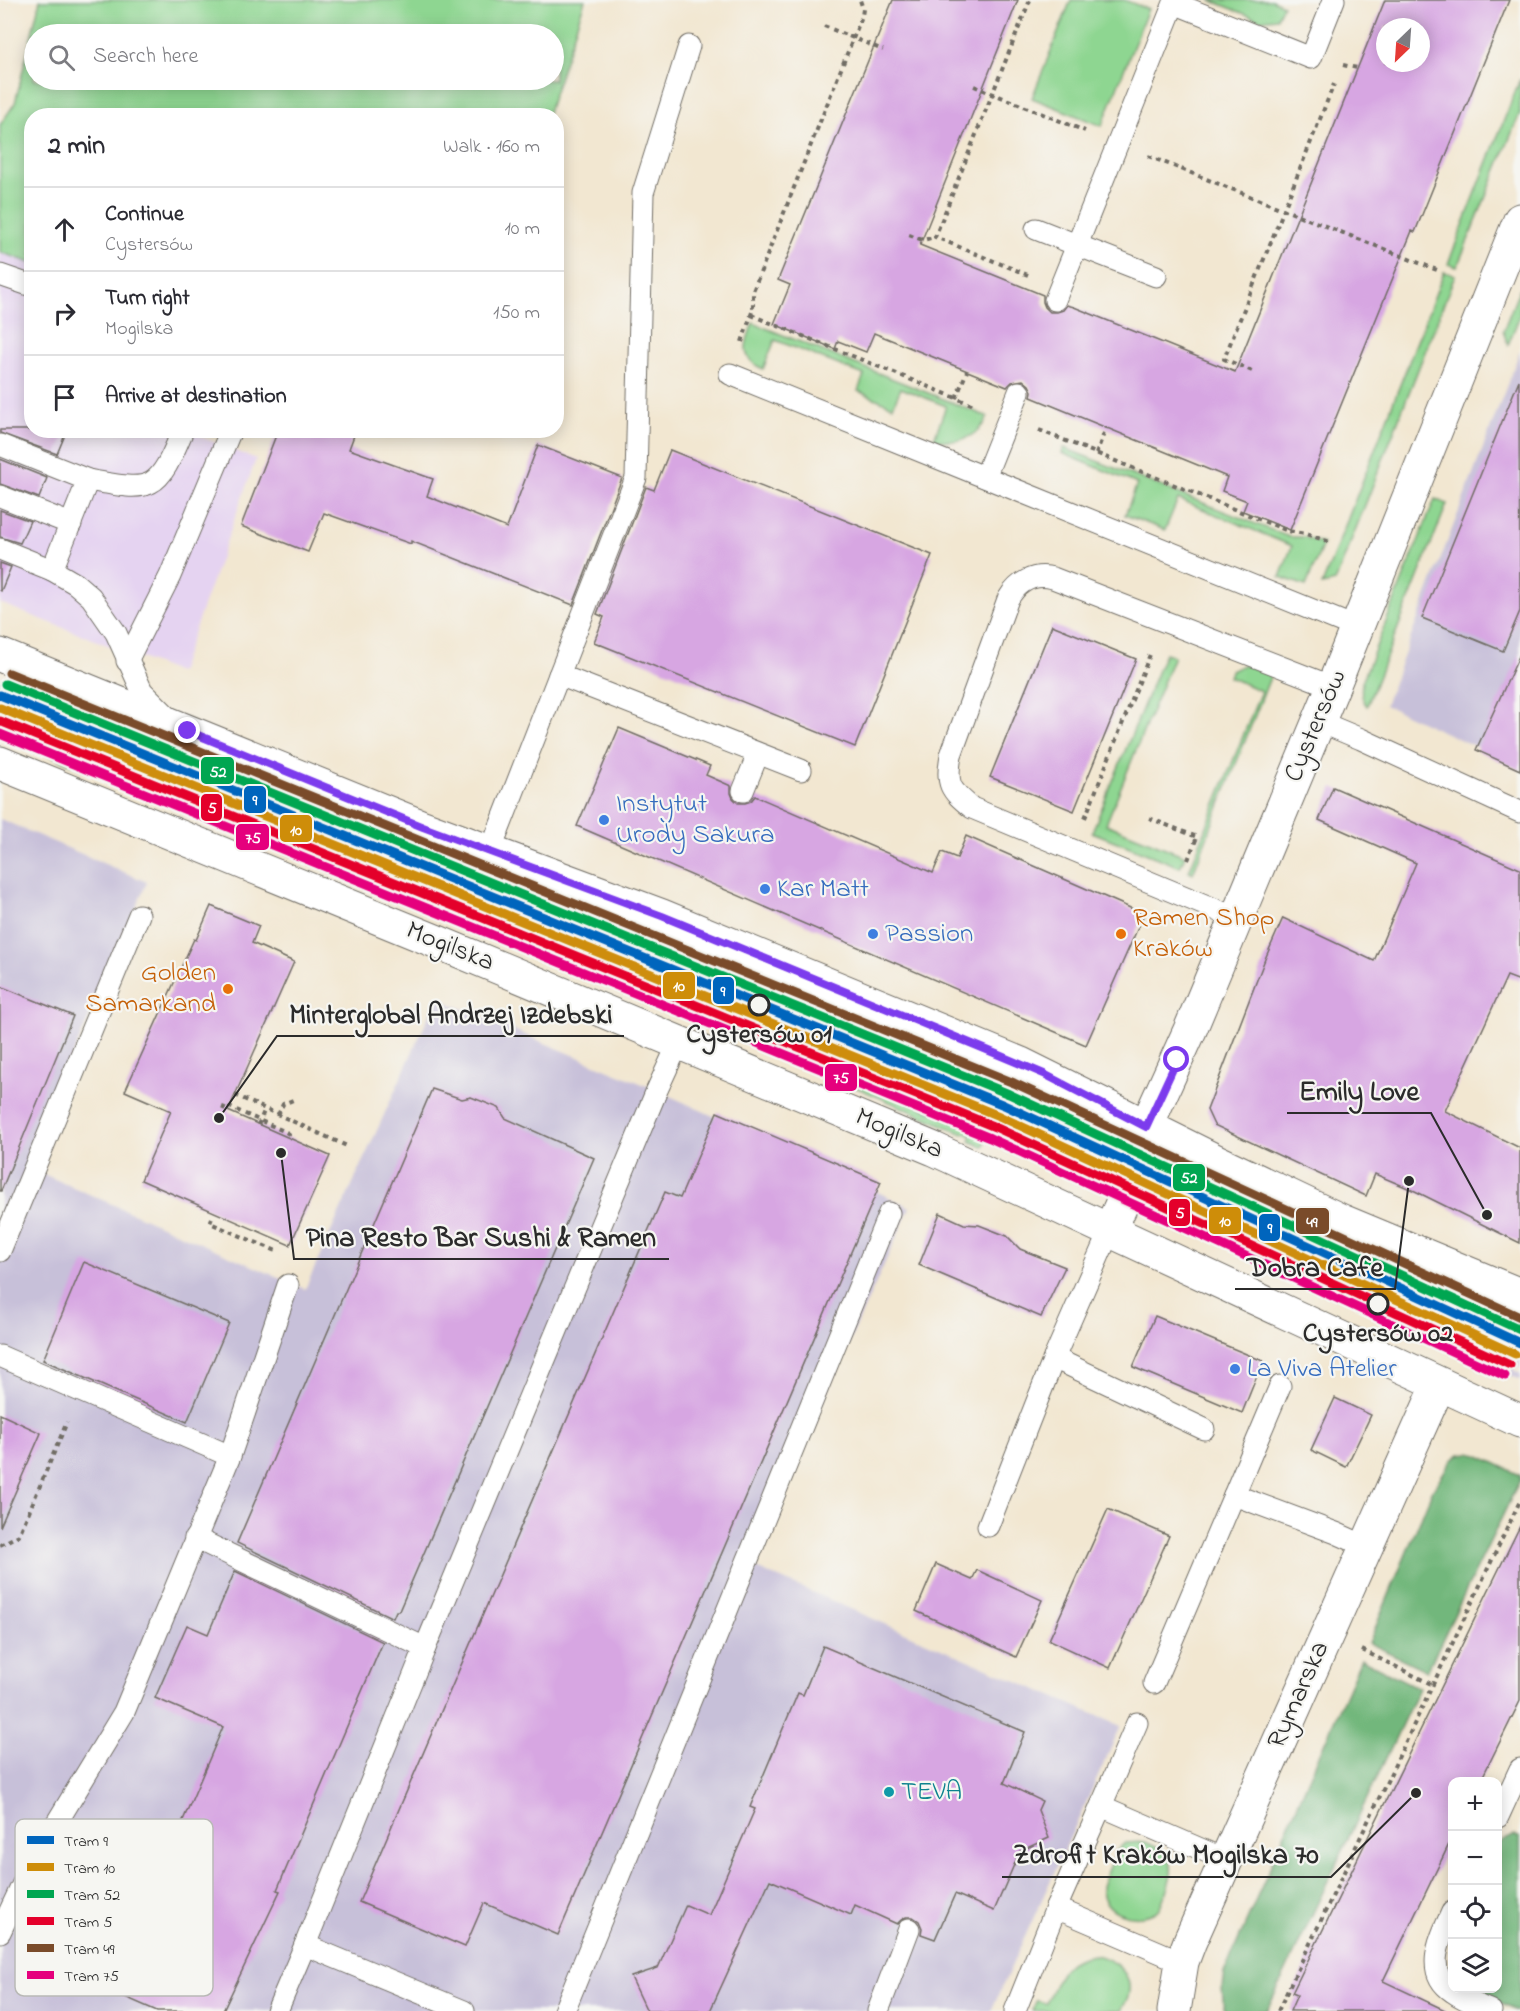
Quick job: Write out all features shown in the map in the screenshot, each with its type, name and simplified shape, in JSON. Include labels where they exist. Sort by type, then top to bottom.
[{"type":"main road","name":"Cystersów","points":[[1110,1230],[1128,1190],[1133,1163],[1146,1127],[1177,1060],[1333,687],[1520,220]]},
{"type":"main road","points":[[0,655],[490,852],[662,916],[996,1053],[1044,1074],[1146,1127],[1342,1221],[1520,1295]]},
{"type":"main road","name":"Mogilska","points":[[0,764],[429,938],[934,1149],[1520,1421]]},
{"type":"main road","name":"Rymarska","points":[[1174,2011],[1182,1962],[1439,1384]]},
{"type":"lane","points":[[1057,294],[1174,3],[1311,58],[1334,0]]},
{"type":"lane","points":[[490,852],[636,478],[643,193],[689,46]]},
{"type":"lane","points":[[1036,229],[1156,276]]},
{"type":"lane","points":[[0,275],[24,283]]},
{"type":"lane","points":[[730,374],[1357,628]]},
{"type":"lane","points":[[985,477],[1019,392]]},
{"type":"lane","points":[[0,445],[88,480],[143,487],[161,476],[180,438]]},
{"type":"lane","points":[[127,661],[170,576],[228,438]]},
{"type":"lane","points":[[52,570],[88,480]]},
{"type":"lane","points":[[0,496],[71,524]]},
{"type":"lane","points":[[0,549],[52,570],[76,584],[91,597],[116,633],[142,691],[169,718],[188,731]]},
{"type":"lane","points":[[1236,918],[972,808],[954,793],[947,776],[951,755],[1005,608],[1018,585],[1045,576],[1333,687]]},
{"type":"lane","points":[[559,675],[801,770]]},
{"type":"lane","points":[[1318,721],[1520,812]]},
{"type":"lane","points":[[743,791],[758,753]]},
{"type":"lane","points":[[0,1251],[139,915]]},
{"type":"lane","points":[[277,2011],[424,1648],[678,1042]]},
{"type":"lane","points":[[564,2011],[889,1213]]},
{"type":"lane","points":[[987,1526],[1054,1358],[1110,1230]]},
{"type":"lane","points":[[59,1819],[124,1712],[230,1456],[288,1285]]},
{"type":"lane","points":[[0,1356],[230,1456]]},
{"type":"lane","points":[[1054,1358],[1204,1429]]},
{"type":"lane","points":[[1154,1683],[1280,1386]]},
{"type":"lane","points":[[1234,1495],[1365,1546]]},
{"type":"lane","points":[[195,1538],[424,1648]]},
{"type":"lane","points":[[1015,2011],[1056,1908],[1137,1723]]},
{"type":"lane","points":[[1502,1807],[1520,1769]]},
{"type":"lane","points":[[1101,1806],[1226,1860]]},
{"type":"lane","points":[[0,1932],[15,1900]]},
{"type":"lane","points":[[1056,1908],[1182,1962]]},
{"type":"lane","points":[[1448,1921],[1437,1947],[1435,1960],[1437,1972],[1451,1991],[1491,2011]]},
{"type":"lane","points":[[878,2011],[909,1929]]},
{"type":"lane","points":[[305,1945],[464,2011]]},
{"type":"path","points":[[730,374],[753,309],[753,291],[862,16],[863,9],[860,0]]},
{"type":"path","points":[[935,237],[1030,0]]},
{"type":"path","points":[[824,26],[883,50]]},
{"type":"path","points":[[1252,372],[1224,359],[1334,85],[1336,74]]},
{"type":"path","points":[[975,86],[1437,270]]},
{"type":"path","points":[[909,235],[923,240],[935,237],[1057,294]]},
{"type":"path","points":[[956,398],[967,371]]},
{"type":"path","points":[[1096,454],[1106,428]]},
{"type":"path","points":[[1306,534],[1330,542]]},
{"type":"path","points":[[1073,849],[1164,620]]},
{"type":"path","points":[[1149,818],[1197,837],[1187,862]]},
{"type":"path","points":[[235,1095],[349,1147]]},
{"type":"path","points":[[278,1115],[283,1104],[293,1100]]},
{"type":"path","points":[[223,1110],[225,1105],[259,1123],[289,1134],[287,1138]]},
{"type":"path","points":[[259,1123],[265,1109]]},
{"type":"path","points":[[212,1218],[210,1222],[289,1256]]},
{"type":"path","points":[[0,1545],[19,1535],[80,1391]]},
{"type":"path","points":[[1278,2011],[1431,1684],[1520,1501]]},
{"type":"path","points":[[1357,1647],[1431,1684]]},
{"type":"shaded area","points":[[0,253],[24,261],[24,438],[204,438],[256,459],[179,673],[0,603]]},
{"type":"shaded area","points":[[1520,351],[1520,767],[1385,705]]},
{"type":"shaded area","points":[[0,687],[642,950],[644,946],[994,1090],[991,1097],[943,1077],[941,1081],[991,1102],[988,1135],[0,731]]},
{"type":"shaded area","points":[[0,819],[147,882],[25,1166],[305,1289],[437,998],[657,1090],[910,1207],[749,1565],[1121,1726],[991,2011],[0,2011]]},
{"type":"shaded area","points":[[1020,1104],[1121,1149],[1113,1192],[1014,1146],[1015,1141],[1104,1181],[1107,1176],[1016,1135],[1016,1131],[1108,1172],[1110,1169],[1100,1164],[1103,1157],[1017,1118],[1017,1114],[1104,1153],[1107,1147],[1019,1107]]},
{"type":"shaded area","points":[[1154,1164],[1520,1333],[1520,1368],[1516,1366],[1513,1370],[1520,1373],[1520,1380],[1169,1217],[1153,1187]]},
{"type":"green space","points":[[40,0],[585,0],[564,64],[564,24],[34,24]]},
{"type":"green space","points":[[1071,0],[1124,0],[1148,9],[1102,126],[1032,98]]},
{"type":"green space","points":[[1210,0],[1272,0],[1283,5],[1277,18],[1260,20]]},
{"type":"green space","points":[[24,66],[24,90],[555,90],[549,108],[24,108],[24,261],[0,252],[0,125],[15,103]]},
{"type":"green space","points":[[1520,79],[1520,113],[1457,267],[1448,264]]},
{"type":"green space","points":[[1444,272],[1455,275],[1335,582],[1322,585]]},
{"type":"green space","points":[[1520,288],[1520,315],[1508,345],[1503,331]]},
{"type":"green space","points":[[753,323],[988,417],[978,431],[966,438],[951,441],[934,439],[946,406],[901,388],[893,406],[858,391],[864,375],[775,340],[763,369],[755,365],[747,355],[746,349]]},
{"type":"green space","points":[[1064,448],[1289,537],[1305,537],[1323,544],[1306,586],[1280,577],[1292,546],[1178,499],[1165,530],[1125,515],[1137,484],[1062,453]]},
{"type":"green space","points":[[1435,499],[1447,504],[1367,706],[1362,695],[1362,682]]},
{"type":"green space","points":[[1165,653],[1174,656],[1106,824],[1185,856],[1180,867],[1092,832]]},
{"type":"green space","points":[[1245,664],[1271,675],[1193,873],[1189,871],[1261,691],[1229,677],[1231,671]]},
{"type":"green space","points":[[0,680],[404,845],[653,935],[648,947],[644,946],[643,950],[0,687]]},
{"type":"green space","points":[[0,731],[988,1135],[983,1147],[970,1141],[972,1136],[965,1133],[0,735]]},
{"type":"green space","points":[[1157,1159],[1364,1254],[1520,1319],[1520,1333],[1154,1164]]},
{"type":"green space","points":[[1469,1453],[1520,1475],[1520,1480],[1427,1671],[1369,1643],[1433,1489],[1451,1461],[1460,1454]]},
{"type":"green space","points":[[1361,1659],[1419,1688],[1267,2011],[1224,2011],[1222,1988],[1224,1973]]},
{"type":"green space","points":[[1514,1836],[1520,1837],[1520,2011],[1479,1993],[1502,1993],[1502,1841]]},
{"type":"green space","points":[[1145,1842],[1168,1857],[1171,1864],[1170,1878],[1157,1911],[1147,1915],[1129,1916],[1113,1909],[1107,1903],[1102,1886],[1117,1850],[1125,1843]]},
{"type":"green space","points":[[1095,1955],[1120,1967],[1127,1978],[1129,1992],[1121,2011],[1032,2011],[1037,2000],[1046,2004],[1058,1978],[1068,1965],[1075,1960]]},
{"type":"building","points":[[893,0],[1018,0],[920,245],[1043,295],[1045,307],[1050,312],[1063,310],[1067,305],[1074,307],[1235,372],[1376,22],[1376,72],[1430,72],[1430,18],[1378,18],[1385,0],[1509,0],[1290,530],[1243,511],[1247,501],[1222,491],[1227,477],[1031,397],[1032,391],[1023,380],[1012,382],[1007,387],[874,333],[866,352],[838,341],[835,349],[774,324],[790,285],[778,280]]},
{"type":"building","points":[[1519,380],[1520,611],[1503,651],[1422,618]]},
{"type":"building","points":[[0,430],[24,430],[24,438],[64,438],[57,454],[0,433]]},
{"type":"building","points":[[275,438],[353,438],[349,449],[433,479],[427,496],[507,528],[538,445],[622,478],[573,605],[411,541],[411,544],[324,513],[308,552],[241,526]]},
{"type":"building","points":[[670,450],[932,555],[855,747],[594,642],[604,617],[597,614],[646,487],[654,490]]},
{"type":"building","points":[[0,459],[47,478],[39,498],[0,484]]},
{"type":"building","points":[[0,510],[30,521],[20,543],[0,537]]},
{"type":"building","points":[[0,563],[11,567],[1,591],[0,590]]},
{"type":"building","points":[[1052,625],[1136,659],[1074,811],[990,777]]},
{"type":"building","points":[[1520,654],[1520,770],[1476,750]]},
{"type":"building","points":[[619,728],[710,766],[706,775],[731,786],[733,798],[738,803],[751,801],[755,796],[933,873],[942,852],[957,858],[966,836],[1144,914],[1086,1045],[577,826]]},
{"type":"building","points":[[1333,787],[1520,869],[1520,981],[1507,976],[1445,1111],[1520,1148],[1520,1243],[1415,1191],[1375,1174],[1366,1196],[1214,1125],[1207,1110],[1283,918],[1374,961],[1416,863],[1319,820]]},
{"type":"building","points":[[211,906],[259,926],[252,943],[294,962],[228,1111],[330,1156],[290,1245],[141,1180],[171,1111],[125,1091]]},
{"type":"building","points":[[0,986],[73,1016],[1,1191],[0,1191]]},
{"type":"building","points":[[432,1089],[462,1099],[471,1097],[499,1108],[505,1118],[594,1158],[399,1611],[396,1611],[393,1618],[237,1543]]},
{"type":"building","points":[[717,1112],[881,1182],[558,1935],[484,1903],[465,1947],[359,1902],[665,1192],[680,1198]]},
{"type":"building","points":[[940,1213],[964,1224],[979,1225],[1007,1236],[1020,1249],[1065,1267],[1041,1317],[919,1265]]},
{"type":"building","points":[[84,1262],[229,1323],[187,1422],[43,1360]]},
{"type":"building","points":[[1155,1316],[1263,1361],[1242,1413],[1133,1367]]},
{"type":"building","points":[[1335,1398],[1371,1415],[1346,1467],[1311,1450]]},
{"type":"building","points":[[0,1414],[41,1433],[0,1527]]},
{"type":"building","points":[[1108,1509],[1169,1536],[1110,1668],[1049,1640]]},
{"type":"building","points":[[1520,1526],[1520,1701],[1482,1777],[1448,1777],[1448,1846],[1383,1981],[1447,2011],[1290,2011],[1297,1995],[1292,1993]]},
{"type":"building","points":[[936,1564],[972,1580],[977,1570],[1042,1600],[1016,1657],[916,1611]]},
{"type":"building","points":[[235,1571],[383,1642],[277,1890],[280,1891],[223,2011],[157,2011],[123,1996],[213,1996],[213,1819],[184,1819],[223,1727],[155,1698],[187,1625],[208,1634]]},
{"type":"building","name":"TEVA","points":[[823,1646],[1025,1732],[1004,1783],[1042,1801],[1038,1810],[1049,1838],[1020,1851],[994,1911],[955,1894],[935,1939],[921,1934],[922,1928],[919,1921],[913,1917],[906,1917],[897,1924],[855,1905],[851,1915],[770,1880],[710,2011],[647,2011],[631,1977],[658,1968],[686,1905],[709,1915],[755,1809],[750,1807],[798,1693],[803,1695]]},
{"type":"tram line","name":"49","points":[[9,673],[1014,1083],[1520,1317]]},
{"type":"tram line","name":"52","points":[[5,684],[1009,1094],[1520,1330]]},
{"type":"tram line","name":"9","points":[[0,695],[1004,1105],[1520,1343]]},
{"type":"tram line","name":"10","points":[[0,708],[999,1116],[1515,1354]]},
{"type":"tram line","name":"5","points":[[0,721],[995,1127],[1510,1365]]},
{"type":"tram line","name":"75","points":[[0,734],[990,1138],[1505,1376]]},
{"type":"place","name":"Instytut Urody Sakura","points":[[604,820]]},
{"type":"place","name":"Kar Matt","points":[[765,889]]},
{"type":"place","name":"Passion","points":[[873,934]]},
{"type":"place","name":"Ramen Shop Kraków","points":[[1121,934]]},
{"type":"place","name":"Golden Samarkand","points":[[228,989]]},
{"type":"place","name":"Cystersów 01","points":[[759,1005]]},
{"type":"place","name":"Minterglobal Andrzej Izdebski","points":[[219,1118]]},
{"type":"place","name":"Pina Resto Bar Sushi & Ramen","points":[[281,1153]]},
{"type":"place","name":"Dobra Cafe","points":[[1409,1181]]},
{"type":"place","name":"Emily Love","points":[[1487,1215]]},
{"type":"place","name":"Cystersów 02","points":[[1378,1304]]},
{"type":"place","name":"La Viva Atelier","points":[[1235,1369]]},
{"type":"place","name":"TEVA","points":[[889,1792]]},
{"type":"place","name":"Zdrofit Kraków Mogilska 70","points":[[1416,1793]]},
{"type":"route","points":[[188,731],[423,827],[662,916],[1021,1064],[1146,1127],[1177,1060]]}]
